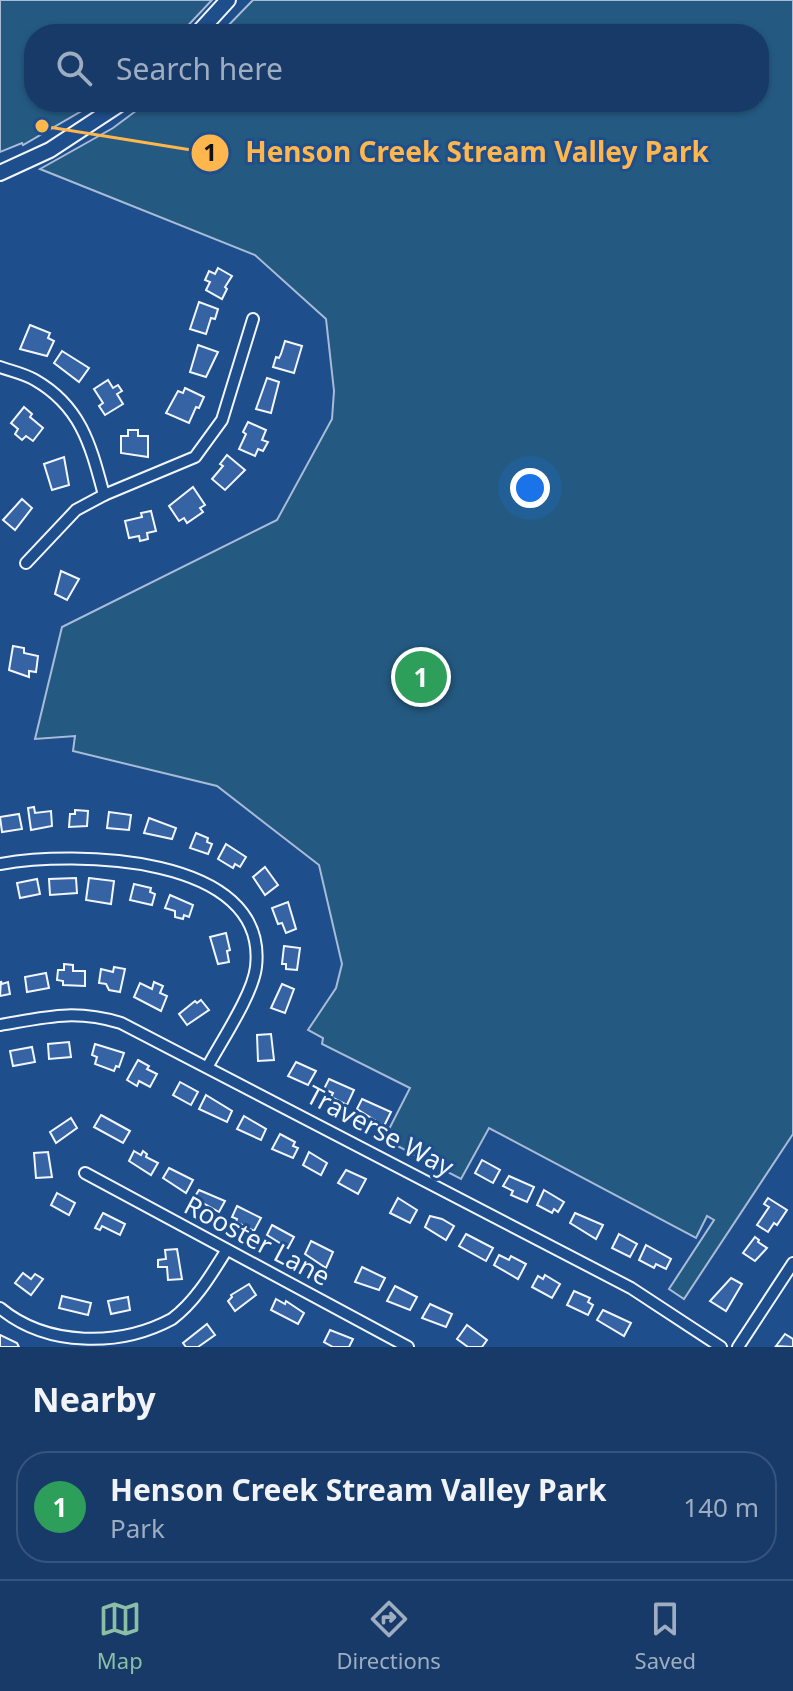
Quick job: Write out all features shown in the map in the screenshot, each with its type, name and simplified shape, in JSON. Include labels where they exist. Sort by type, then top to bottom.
[{"type":"main road","points":[[206,24],[228,0]]},
{"type":"main road","points":[[0,173],[50,150],[108,112]]},
{"type":"street","points":[[26,563],[76,510],[195,457],[222,420],[253,319]]},
{"type":"street","points":[[0,367],[36,380],[73,412],[90,441],[104,495]]},
{"type":"street","points":[[0,864],[62,857],[127,861],[153,866],[209,886],[233,903],[253,935],[256,967],[245,996],[208,1066]]},
{"type":"street","name":"Traverse Way","points":[[0,1025],[70,1013],[121,1023],[631,1288],[721,1347]]},
{"type":"street","name":"Rooster Lane","points":[[85,1173],[408,1347]]},
{"type":"street","points":[[0,1308],[35,1331],[71,1343],[112,1343],[139,1337],[157,1329],[181,1311],[208,1280],[226,1251]]},
{"type":"street","points":[[738,1347],[793,1263]]},
{"type":"shaded area","points":[[0,0],[212,0],[189,24],[24,24],[24,112],[80,112],[23,145],[0,152]]},
{"type":"shaded area","points":[[253,0],[793,0],[793,1134],[684,1299],[669,1289],[714,1220],[707,1216],[696,1238],[489,1128],[461,1179],[384,1139],[410,1088],[322,1044],[323,1038],[308,1030],[336,988],[342,964],[319,865],[217,786],[73,751],[75,736],[35,739],[62,627],[277,520],[332,419],[334,391],[326,319],[255,255],[40,169],[113,128],[135,112],[769,112],[769,24],[230,24]]},
{"type":"building","points":[[218,268],[232,276],[222,299],[206,290],[210,282],[205,280],[209,271],[215,274]]},
{"type":"building","points":[[199,302],[218,309],[215,319],[211,318],[206,334],[190,329]]},
{"type":"building","points":[[30,325],[50,333],[48,338],[54,341],[47,356],[20,349]]},
{"type":"building","points":[[285,341],[302,346],[294,373],[273,367]]},
{"type":"building","points":[[198,345],[218,352],[206,377],[190,372]]},
{"type":"building","points":[[62,351],[89,368],[79,382],[54,363]]},
{"type":"building","points":[[267,378],[279,382],[271,413],[256,409]]},
{"type":"building","points":[[108,380],[113,388],[118,385],[122,391],[117,394],[123,404],[105,415],[99,406],[103,403],[94,389]]},
{"type":"building","points":[[185,388],[204,397],[189,423],[166,413],[178,391],[183,393]]},
{"type":"building","points":[[24,407],[43,428],[33,441],[26,436],[22,440],[15,434],[18,429],[11,423]]},
{"type":"building","points":[[248,422],[266,430],[262,440],[268,442],[263,451],[258,449],[255,456],[239,449]]},
{"type":"building","points":[[128,430],[138,430],[138,436],[148,436],[148,457],[121,453],[121,436],[128,436]]},
{"type":"building","points":[[227,455],[245,470],[225,490],[212,479],[223,466],[220,464]]},
{"type":"building","points":[[64,457],[69,485],[52,490],[44,464]]},
{"type":"building","points":[[193,487],[205,505],[200,508],[203,512],[187,523],[184,518],[179,521],[169,506]]},
{"type":"building","points":[[22,499],[32,508],[15,530],[3,520]]},
{"type":"building","points":[[151,511],[156,531],[147,533],[148,539],[140,541],[139,536],[129,538],[125,521]]},
{"type":"building","points":[[61,571],[79,579],[67,600],[55,594]]},
{"type":"building","points":[[13,646],[24,648],[24,653],[38,656],[36,672],[29,671],[29,677],[9,670]]},
{"type":"building","points":[[34,807],[35,813],[51,811],[52,826],[31,830],[28,808]]},
{"type":"building","points":[[75,810],[88,811],[87,826],[69,827],[70,814],[75,814]]},
{"type":"building","points":[[109,812],[131,815],[129,830],[107,828]]},
{"type":"building","points":[[19,814],[22,829],[2,832],[0,817]]},
{"type":"building","points":[[149,818],[176,828],[172,839],[144,833]]},
{"type":"building","points":[[196,833],[208,838],[207,842],[212,844],[208,854],[190,848]]},
{"type":"building","points":[[226,844],[246,857],[240,867],[235,864],[233,868],[218,859]]},
{"type":"building","points":[[265,867],[278,885],[265,895],[253,877]]},
{"type":"building","points":[[76,878],[77,893],[50,895],[49,879]]},
{"type":"building","points":[[89,878],[114,881],[111,904],[86,900]]},
{"type":"building","points":[[37,879],[40,894],[20,898],[17,883]]},
{"type":"building","points":[[134,884],[151,888],[150,892],[155,894],[152,905],[130,900]]},
{"type":"building","points":[[170,895],[193,905],[189,917],[175,917],[175,911],[165,908]]},
{"type":"building","points":[[288,902],[296,929],[286,933],[282,923],[278,924],[272,908]]},
{"type":"building","points":[[226,933],[229,962],[218,964],[210,937]]},
{"type":"building","points":[[284,946],[300,948],[297,970],[286,969],[286,964],[282,964]]},
{"type":"building","points":[[64,964],[73,965],[73,971],[85,971],[85,986],[63,985],[63,981],[57,980],[58,970],[64,970]]},
{"type":"building","points":[[114,967],[125,969],[120,992],[109,990],[106,984],[99,983],[101,969],[113,972]]},
{"type":"building","points":[[46,973],[49,988],[27,992],[25,977]]},
{"type":"building","points":[[1,981],[2,984],[8,982],[10,994],[0,996]]},
{"type":"building","points":[[154,982],[163,986],[160,993],[167,996],[161,1011],[134,997],[140,983],[152,989]]},
{"type":"building","points":[[282,984],[294,989],[285,1013],[271,1008]]},
{"type":"building","points":[[201,1000],[209,1010],[187,1025],[179,1014]]},
{"type":"building","points":[[271,1034],[274,1060],[258,1061],[257,1035]]},
{"type":"building","points":[[69,1042],[71,1057],[49,1059],[48,1044]]},
{"type":"building","points":[[95,1044],[124,1053],[119,1067],[116,1066],[114,1071],[95,1064],[97,1057],[92,1055]]},
{"type":"building","points":[[32,1047],[35,1062],[13,1066],[10,1051]]},
{"type":"building","points":[[138,1060],[157,1074],[150,1087],[139,1081],[137,1086],[127,1080]]},
{"type":"building","points":[[296,1062],[316,1071],[308,1085],[288,1076]]},
{"type":"building","points":[[329,1079],[354,1090],[347,1105],[331,1097],[333,1093],[324,1089]]},
{"type":"building","points":[[180,1082],[198,1092],[191,1105],[173,1095]]},
{"type":"building","points":[[206,1095],[232,1111],[227,1122],[199,1109]]},
{"type":"building","points":[[362,1099],[391,1112],[384,1126],[357,1109]]},
{"type":"building","points":[[101,1115],[130,1131],[123,1143],[94,1127]]},
{"type":"building","points":[[244,1116],[266,1129],[261,1140],[237,1129]]},
{"type":"building","points":[[71,1118],[77,1128],[56,1143],[50,1132]]},
{"type":"building","points":[[280,1134],[295,1142],[293,1146],[298,1148],[293,1158],[272,1149]]},
{"type":"building","points":[[134,1151],[141,1155],[143,1151],[146,1157],[158,1163],[151,1175],[129,1161]]},
{"type":"building","points":[[48,1152],[52,1177],[36,1178],[34,1153]]},
{"type":"building","points":[[309,1152],[327,1163],[321,1175],[303,1165]]},
{"type":"building","points":[[482,1160],[500,1170],[493,1183],[475,1173]]},
{"type":"building","points":[[169,1168],[193,1180],[186,1193],[163,1178]]},
{"type":"building","points":[[346,1170],[366,1179],[358,1194],[338,1183]]},
{"type":"building","points":[[509,1176],[534,1187],[527,1202],[511,1195],[513,1191],[503,1186]]},
{"type":"building","points":[[199,1190],[225,1201],[219,1212],[194,1198]]},
{"type":"building","points":[[544,1190],[564,1202],[558,1212],[554,1209],[552,1213],[537,1205]]},
{"type":"building","points":[[57,1193],[75,1203],[69,1215],[51,1205]]},
{"type":"building","points":[[398,1198],[417,1210],[410,1223],[390,1213]]},
{"type":"building","points":[[768,1198],[787,1210],[768,1232],[757,1225],[769,1207],[764,1204]]},
{"type":"building","points":[[237,1206],[261,1218],[254,1231],[232,1217]]},
{"type":"building","points":[[103,1213],[125,1224],[120,1235],[102,1226],[100,1230],[95,1228]]},
{"type":"building","points":[[575,1213],[603,1225],[596,1239],[570,1223]]},
{"type":"building","points":[[430,1216],[454,1226],[446,1240],[425,1227]]},
{"type":"building","points":[[272,1225],[294,1237],[288,1248],[267,1235]]},
{"type":"building","points":[[466,1234],[493,1248],[486,1261],[459,1246]]},
{"type":"building","points":[[619,1234],[637,1244],[630,1257],[612,1248]]},
{"type":"building","points":[[755,1237],[767,1248],[755,1261],[743,1253]]},
{"type":"building","points":[[311,1241],[333,1252],[326,1268],[305,1254]]},
{"type":"building","points":[[646,1245],[671,1259],[666,1269],[656,1264],[654,1268],[639,1260]]},
{"type":"building","points":[[177,1249],[182,1279],[168,1280],[167,1267],[158,1267],[158,1260],[166,1259],[165,1250]]},
{"type":"building","points":[[499,1255],[509,1260],[511,1256],[526,1264],[518,1279],[494,1265]]},
{"type":"building","points":[[362,1267],[385,1278],[379,1290],[355,1282]]},
{"type":"building","points":[[23,1273],[31,1279],[35,1274],[43,1279],[31,1295],[15,1283]]},
{"type":"building","points":[[545,1275],[560,1284],[552,1298],[532,1287],[538,1276],[543,1279]]},
{"type":"building","points":[[731,1278],[742,1284],[726,1311],[710,1301]]},
{"type":"building","points":[[249,1284],[256,1295],[235,1311],[228,1301],[231,1295]]},
{"type":"building","points":[[395,1286],[417,1297],[410,1310],[387,1301]]},
{"type":"building","points":[[574,1291],[590,1298],[588,1302],[593,1305],[588,1315],[567,1305]]},
{"type":"building","points":[[62,1296],[91,1303],[88,1315],[59,1308]]},
{"type":"building","points":[[128,1297],[130,1310],[111,1314],[108,1301]]},
{"type":"building","points":[[276,1299],[285,1304],[286,1301],[304,1313],[298,1324],[271,1310]]},
{"type":"building","points":[[430,1304],[452,1314],[446,1327],[422,1318]]},
{"type":"building","points":[[603,1310],[631,1323],[624,1336],[597,1320]]},
{"type":"building","points":[[207,1324],[215,1335],[198,1347],[186,1347],[183,1343]]},
{"type":"building","points":[[467,1325],[487,1340],[482,1347],[468,1347],[457,1339]]},
{"type":"building","points":[[330,1330],[353,1339],[349,1347],[333,1347],[324,1342]]},
{"type":"building","points":[[785,1334],[793,1339],[793,1347],[776,1346]]},
{"type":"building","points":[[0,1335],[17,1343],[19,1347],[0,1347]]},
{"type":"place","name":"Henson Creek Stream Valley Park","points":[[42,126]]},
{"type":"place","name":"Henson Creek Stream Valley Park","points":[[421,677]]}]
